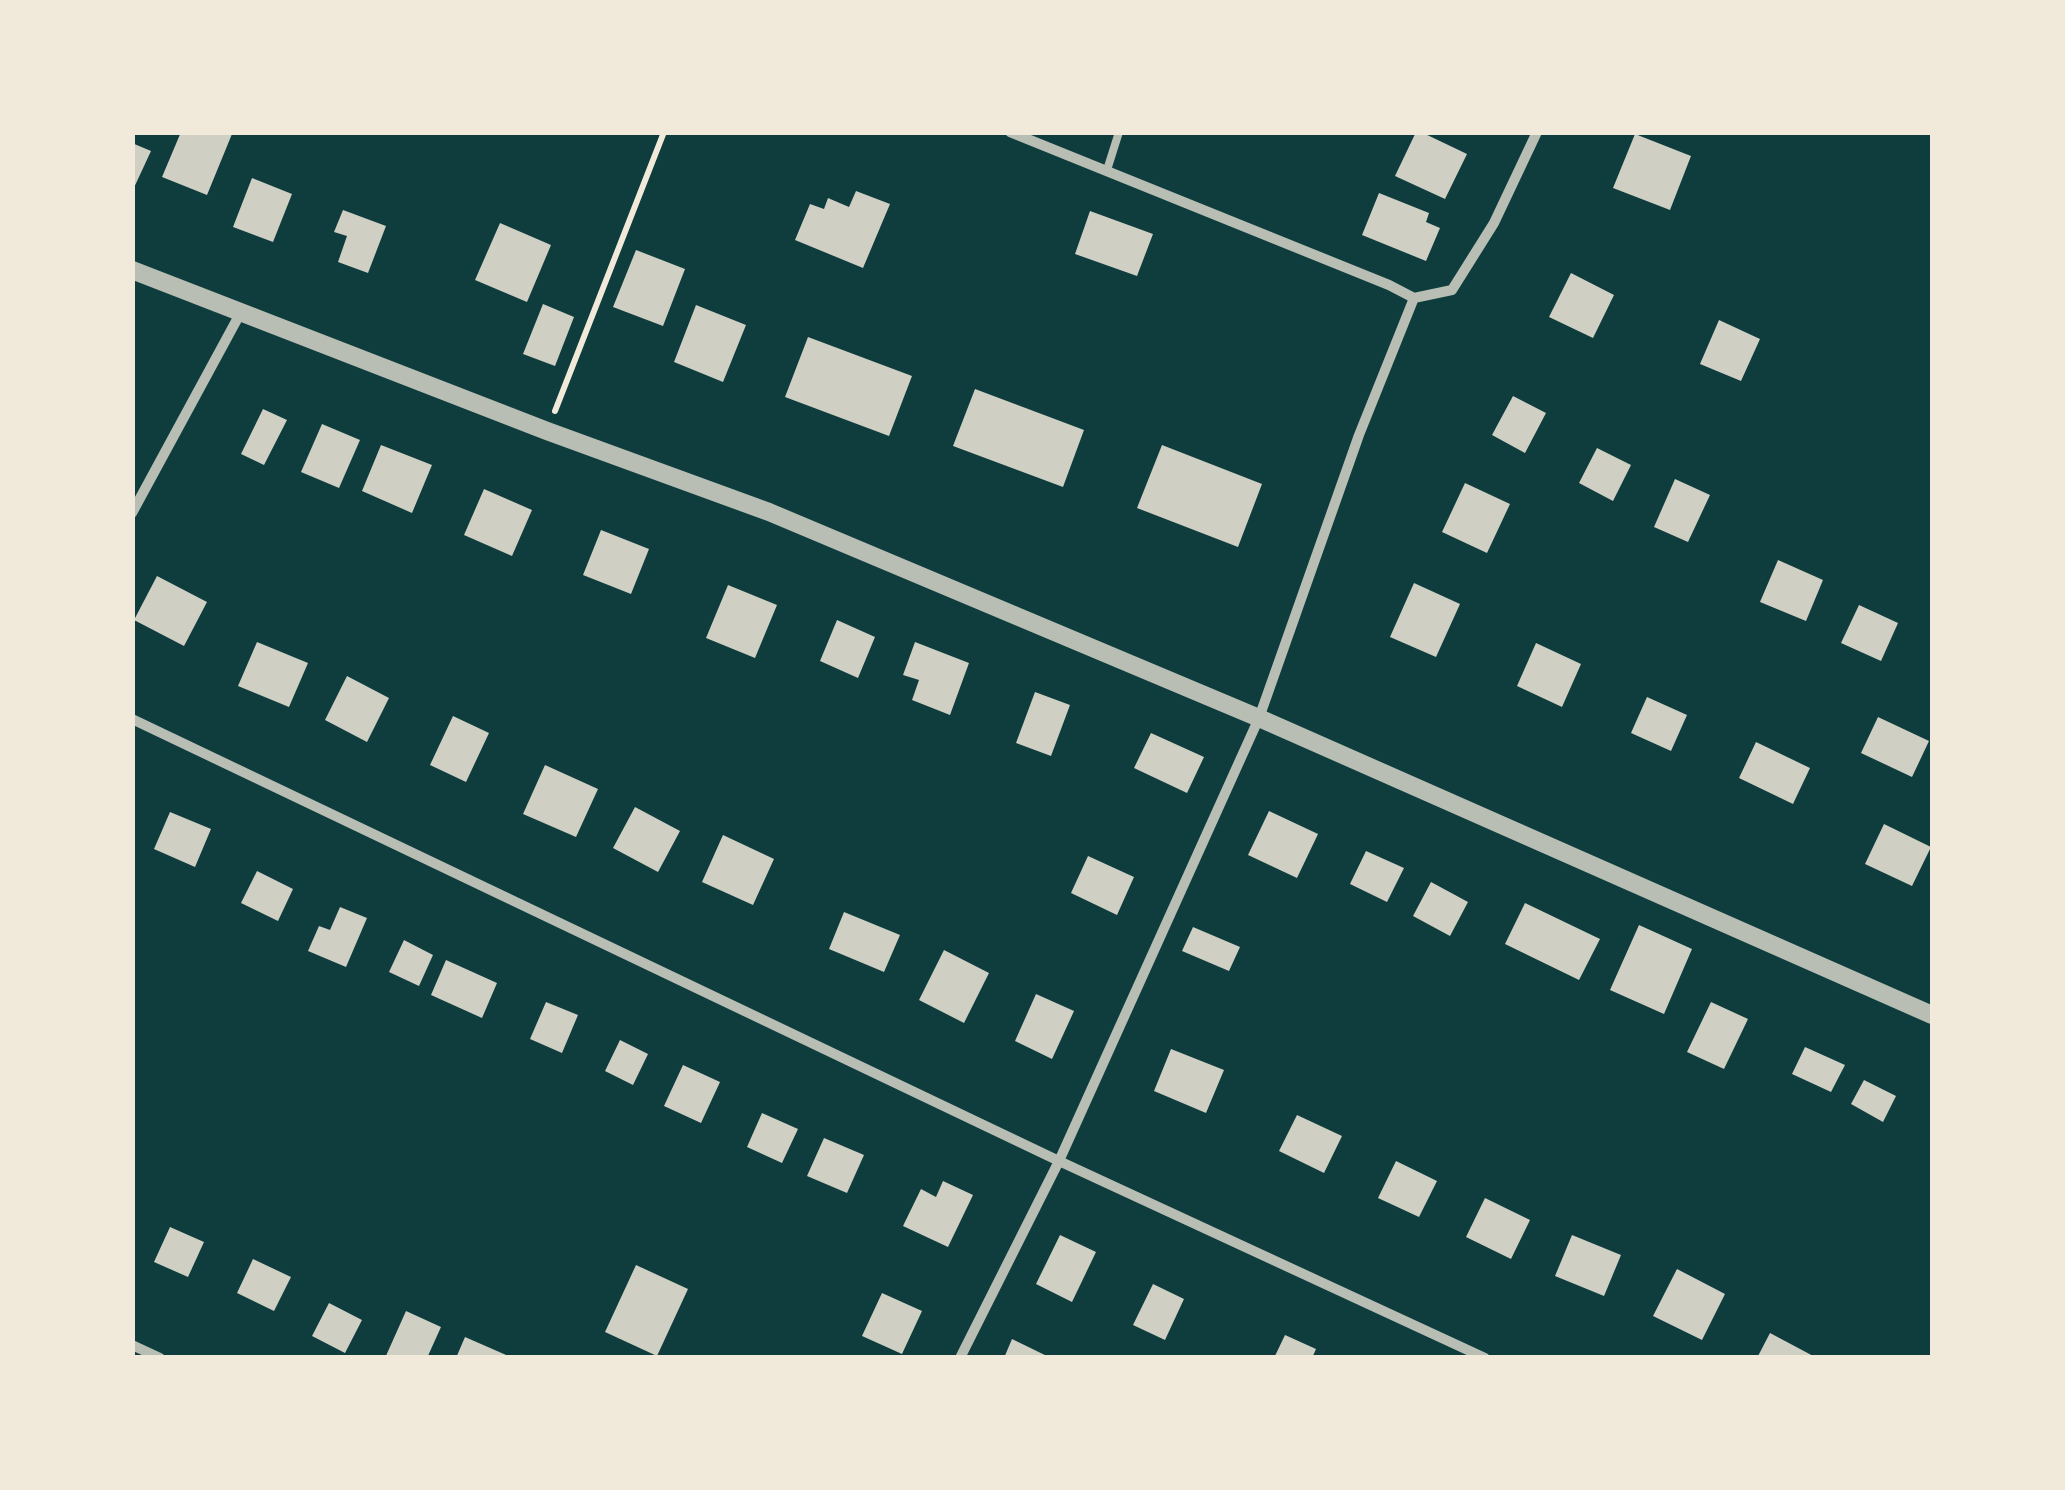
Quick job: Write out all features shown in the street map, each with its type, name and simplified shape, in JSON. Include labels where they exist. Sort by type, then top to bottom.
[{"type":"street","points":[[1010,132],[1414,298],[1452,290],[1494,223],[1537,132]]},
{"type":"street","points":[[132,270],[547,431],[769,512],[1259,718],[1932,1015]]},
{"type":"street","points":[[960,1358],[1059,1161],[1259,718],[1359,435],[1414,298]]},
{"type":"street","points":[[132,513],[242,311]]},
{"type":"street","points":[[132,719],[1059,1161],[1485,1358]]},
{"type":"street","points":[[132,1345],[160,1358]]},
{"type":"lane","points":[[1108,170],[1119,132]]},
{"type":"path","points":[[547,431],[664,132]]},
{"type":"building","points":[[181,132],[232,134],[207,195],[162,177]]},
{"type":"building","points":[[1416,132],[1467,154],[1445,199],[1395,176]]},
{"type":"building","points":[[1635,134],[1691,156],[1670,210],[1613,188]]},
{"type":"building","points":[[132,143],[151,151],[132,192]]},
{"type":"building","points":[[252,178],[292,194],[273,242],[233,227]]},
{"type":"building","points":[[856,191],[890,204],[863,268],[795,240],[810,204],[824,209],[828,198],[849,207]]},
{"type":"building","points":[[1379,193],[1429,213],[1426,222],[1440,228],[1426,261],[1362,235]]},
{"type":"building","points":[[343,210],[386,226],[368,273],[338,262],[347,236],[334,232]]},
{"type":"building","points":[[1090,211],[1153,234],[1137,276],[1075,254]]},
{"type":"building","points":[[500,223],[551,245],[527,302],[475,280]]},
{"type":"building","points":[[636,250],[685,269],[663,326],[613,307]]},
{"type":"building","points":[[1571,273],[1614,295],[1593,338],[1549,317]]},
{"type":"building","points":[[543,304],[574,317],[555,366],[523,354]]},
{"type":"building","points":[[696,305],[746,325],[723,382],[674,362]]},
{"type":"building","points":[[1719,320],[1760,339],[1741,381],[1700,364]]},
{"type":"building","points":[[808,337],[912,376],[889,436],[785,397]]},
{"type":"building","points":[[975,389],[1084,430],[1063,487],[953,446]]},
{"type":"building","points":[[1513,396],[1546,413],[1525,453],[1492,435]]},
{"type":"building","points":[[263,409],[287,420],[264,465],[241,454]]},
{"type":"building","points":[[322,424],[360,440],[339,488],[301,472]]},
{"type":"building","points":[[381,445],[432,465],[412,513],[362,491]]},
{"type":"building","points":[[1162,445],[1262,484],[1238,547],[1137,508]]},
{"type":"building","points":[[1597,448],[1631,465],[1613,501],[1579,483]]},
{"type":"building","points":[[1675,479],[1710,495],[1688,542],[1654,527]]},
{"type":"building","points":[[1465,483],[1510,504],[1487,553],[1442,532]]},
{"type":"building","points":[[484,489],[532,510],[512,556],[464,535]]},
{"type":"building","points":[[601,530],[649,549],[631,594],[583,575]]},
{"type":"building","points":[[1778,560],[1823,580],[1806,621],[1760,602]]},
{"type":"building","points":[[157,576],[207,602],[184,646],[134,620]]},
{"type":"building","points":[[1414,583],[1460,604],[1436,657],[1390,637]]},
{"type":"building","points":[[728,585],[777,605],[755,658],[706,638]]},
{"type":"building","points":[[1859,605],[1898,623],[1881,661],[1841,643]]},
{"type":"building","points":[[837,620],[875,637],[858,678],[820,661]]},
{"type":"building","points":[[257,642],[308,663],[289,707],[238,686]]},
{"type":"building","points":[[915,642],[969,663],[950,715],[912,700],[919,680],[903,675]]},
{"type":"building","points":[[1536,643],[1581,664],[1562,707],[1517,686]]},
{"type":"building","points":[[347,676],[389,698],[367,742],[325,720]]},
{"type":"building","points":[[1035,692],[1070,705],[1051,756],[1016,743]]},
{"type":"building","points":[[1647,697],[1687,715],[1671,751],[1631,733]]},
{"type":"building","points":[[453,716],[489,733],[466,782],[430,765]]},
{"type":"building","points":[[1878,717],[1929,741],[1912,777],[1861,753]]},
{"type":"building","points":[[1151,733],[1204,757],[1187,793],[1134,768]]},
{"type":"building","points":[[1756,742],[1810,768],[1793,804],[1739,778]]},
{"type":"building","points":[[545,765],[598,789],[576,837],[523,814]]},
{"type":"building","points":[[635,807],[680,831],[658,872],[613,848]]},
{"type":"building","points":[[1269,811],[1318,834],[1297,878],[1248,855]]},
{"type":"building","points":[[170,812],[211,829],[195,867],[154,849]]},
{"type":"building","points":[[1884,824],[1931,847],[1912,886],[1865,864]]},
{"type":"building","points":[[723,835],[774,859],[753,905],[702,882]]},
{"type":"building","points":[[1366,851],[1404,868],[1387,902],[1350,884]]},
{"type":"building","points":[[1088,856],[1134,877],[1117,915],[1071,893]]},
{"type":"building","points":[[257,871],[293,889],[278,921],[241,903]]},
{"type":"building","points":[[1431,882],[1468,902],[1450,936],[1413,916]]},
{"type":"building","points":[[1525,903],[1600,939],[1579,980],[1505,944]]},
{"type":"building","points":[[340,907],[367,918],[346,967],[308,951],[319,926],[330,930]]},
{"type":"building","points":[[844,912],[900,935],[884,972],[829,949]]},
{"type":"building","points":[[1639,925],[1692,949],[1664,1014],[1610,990]]},
{"type":"building","points":[[1193,927],[1240,947],[1229,971],[1182,951]]},
{"type":"building","points":[[404,940],[433,955],[419,986],[389,972]]},
{"type":"building","points":[[944,950],[989,973],[964,1023],[919,1000]]},
{"type":"building","points":[[446,960],[497,983],[482,1018],[431,995]]},
{"type":"building","points":[[1036,994],[1074,1011],[1052,1059],[1015,1041]]},
{"type":"building","points":[[546,1002],[578,1015],[562,1053],[530,1039]]},
{"type":"building","points":[[1711,1002],[1748,1019],[1724,1069],[1687,1052]]},
{"type":"building","points":[[620,1040],[648,1054],[633,1085],[605,1071]]},
{"type":"building","points":[[1805,1047],[1845,1065],[1831,1092],[1792,1074]]},
{"type":"building","points":[[1171,1049],[1224,1070],[1206,1113],[1154,1091]]},
{"type":"building","points":[[683,1065],[720,1082],[701,1123],[664,1106]]},
{"type":"building","points":[[1864,1080],[1896,1096],[1883,1122],[1851,1104]]},
{"type":"building","points":[[762,1113],[798,1129],[782,1163],[747,1147]]},
{"type":"building","points":[[1297,1115],[1342,1136],[1324,1173],[1279,1151]]},
{"type":"building","points":[[824,1138],[864,1155],[847,1193],[807,1176]]},
{"type":"building","points":[[1396,1161],[1437,1181],[1419,1217],[1378,1198]]},
{"type":"building","points":[[943,1181],[973,1195],[948,1247],[903,1226],[921,1189],[936,1197]]},
{"type":"building","points":[[1485,1198],[1530,1220],[1511,1259],[1466,1237]]},
{"type":"building","points":[[170,1227],[204,1242],[188,1277],[154,1262]]},
{"type":"building","points":[[1060,1235],[1096,1252],[1072,1302],[1036,1284]]},
{"type":"building","points":[[1572,1235],[1621,1255],[1604,1296],[1555,1276]]},
{"type":"building","points":[[253,1259],[291,1277],[274,1311],[237,1293]]},
{"type":"building","points":[[636,1265],[688,1289],[657,1356],[605,1332]]},
{"type":"building","points":[[1677,1269],[1725,1294],[1702,1340],[1653,1316]]},
{"type":"building","points":[[1153,1284],[1184,1299],[1165,1340],[1133,1325]]},
{"type":"building","points":[[882,1293],[922,1311],[902,1354],[862,1336]]},
{"type":"building","points":[[329,1303],[362,1320],[345,1353],[312,1336]]},
{"type":"building","points":[[406,1311],[441,1327],[427,1358],[385,1358]]},
{"type":"building","points":[[1770,1333],[1817,1358],[1757,1358]]},
{"type":"building","points":[[1285,1335],[1316,1349],[1312,1358],[1274,1358]]},
{"type":"building","points":[[465,1337],[513,1358],[456,1358]]},
{"type":"building","points":[[1012,1339],[1051,1358],[1004,1358]]}]
